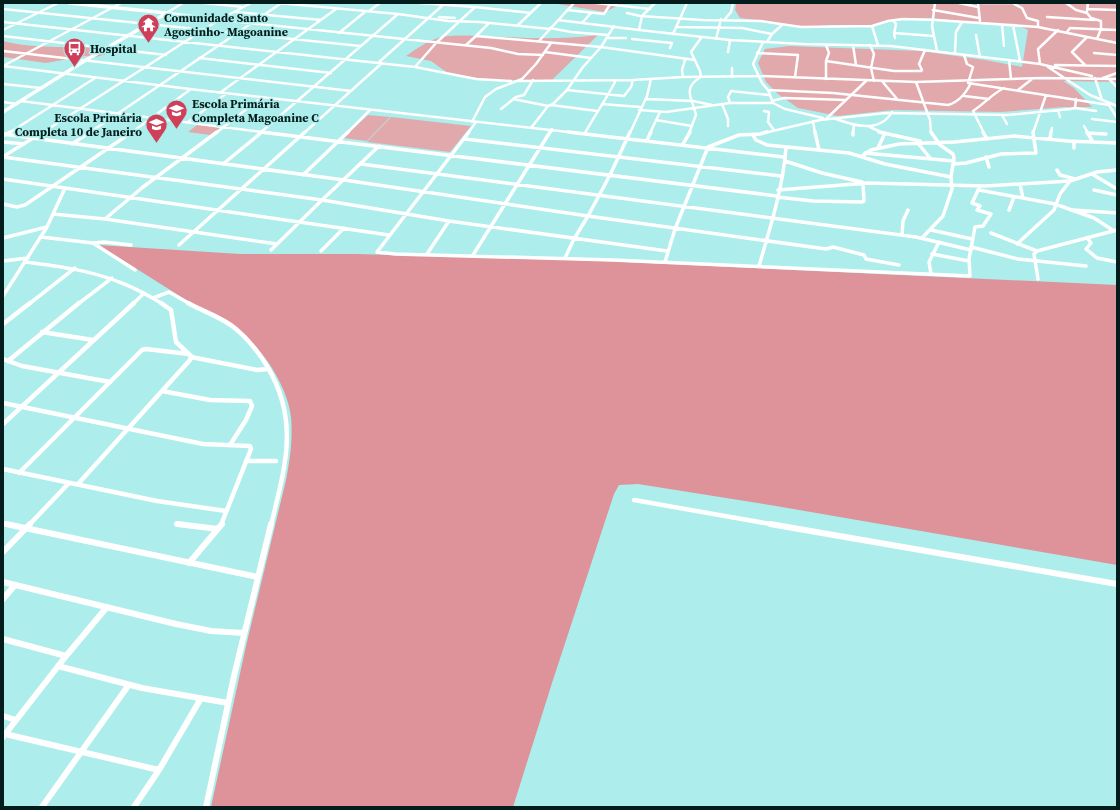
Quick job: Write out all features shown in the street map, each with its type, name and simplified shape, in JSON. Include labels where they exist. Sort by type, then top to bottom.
[{"type":"street","points":[[3,30],[58,3]]},
{"type":"street","points":[[69,3],[211,18],[251,24],[466,45],[536,55],[543,54],[591,58]]},
{"type":"street","points":[[3,66],[120,3]]},
{"type":"street","points":[[3,112],[86,60],[184,3]]},
{"type":"street","points":[[204,3],[243,7]]},
{"type":"street","points":[[3,156],[82,108],[220,20],[251,3]]},
{"type":"street","points":[[72,144],[178,71],[251,24],[279,3],[550,28],[571,32],[626,38]]},
{"type":"street","points":[[313,7],[318,3]]},
{"type":"street","points":[[339,33],[380,3]]},
{"type":"street","points":[[420,3],[475,7],[531,14]]},
{"type":"street","points":[[415,67],[436,43],[479,3]]},
{"type":"street","points":[[536,3],[541,3]]},
{"type":"street","points":[[518,25],[541,3]]},
{"type":"street","points":[[539,41],[574,3]]},
{"type":"street","points":[[596,3],[650,9]]},
{"type":"street","points":[[630,6],[633,3]]},
{"type":"street","points":[[639,30],[642,16],[655,3]]},
{"type":"street","points":[[665,42],[673,34],[677,27],[687,3]]},
{"type":"street","points":[[716,39],[723,19],[731,12],[733,3]]},
{"type":"street","points":[[935,3],[932,20],[933,36],[937,51]]},
{"type":"street","points":[[959,3],[978,7]]},
{"type":"street","points":[[978,3],[980,23]]},
{"type":"street","points":[[982,3],[1018,3]]},
{"type":"street","points":[[1066,3],[1076,10],[1087,13],[1091,18],[1100,20]]},
{"type":"street","points":[[1087,13],[1088,3]]},
{"type":"street","points":[[179,245],[335,106],[444,4]]},
{"type":"street","points":[[567,10],[604,14],[611,4]]},
{"type":"street","points":[[1014,4],[1022,8],[1027,18],[1038,21],[1038,27]]},
{"type":"street","points":[[3,9],[360,46]]},
{"type":"street","points":[[221,92],[336,9]]},
{"type":"street","points":[[1087,9],[1117,10]]},
{"type":"street","points":[[933,10],[980,18]]},
{"type":"street","points":[[236,12],[321,20]]},
{"type":"street","points":[[582,23],[591,13]]},
{"type":"street","points":[[627,13],[642,16],[761,21],[801,27],[872,26],[893,20],[932,20],[1002,24],[1058,30],[1117,43]]},
{"type":"street","points":[[224,164],[298,102],[370,36],[398,14]]},
{"type":"street","points":[[211,18],[227,16]]},
{"type":"street","points":[[1047,16],[1100,20]]},
{"type":"street","points":[[558,20],[701,38],[826,45],[878,45],[921,49],[1040,64],[1101,78],[1117,79]]},
{"type":"street","points":[[893,20],[896,24],[894,33],[895,38]]},
{"type":"street","points":[[1097,39],[1101,29],[1100,20]]},
{"type":"street","points":[[3,22],[415,67],[460,77],[514,81]]},
{"type":"street","points":[[480,22],[488,24],[505,24]]},
{"type":"street","points":[[955,53],[956,32],[962,22]]},
{"type":"street","points":[[466,45],[488,24]]},
{"type":"street","points":[[1002,24],[1004,46]]},
{"type":"street","points":[[782,25],[765,42],[757,53],[753,64],[762,83],[768,90],[772,102],[785,109],[826,119]]},
{"type":"street","points":[[1013,25],[1020,62]]},
{"type":"street","points":[[531,128],[549,105],[567,90],[601,47],[614,26]]},
{"type":"street","points":[[872,26],[878,45]]},
{"type":"street","points":[[677,27],[742,28],[772,34]]},
{"type":"street","points":[[1067,32],[1070,28],[1117,30]]},
{"type":"street","points":[[1040,64],[1038,49],[1058,30]]},
{"type":"street","points":[[894,33],[933,36]]},
{"type":"street","points":[[976,35],[980,57]]},
{"type":"street","points":[[3,36],[166,55]]},
{"type":"street","points":[[476,36],[601,47],[668,56],[685,60],[695,60]]},
{"type":"street","points":[[1085,65],[1072,52],[1087,37]]},
{"type":"street","points":[[701,38],[691,52],[701,76]]},
{"type":"street","points":[[632,39],[672,42],[670,48]]},
{"type":"street","points":[[728,52],[730,40]]},
{"type":"street","points":[[518,80],[543,54],[551,43]]},
{"type":"street","points":[[921,49],[922,44]]},
{"type":"street","points":[[826,45],[829,53],[826,61],[826,79]]},
{"type":"street","points":[[853,45],[856,65]]},
{"type":"street","points":[[870,45],[874,54],[871,68],[874,81]]},
{"type":"street","points":[[3,50],[351,91]]},
{"type":"street","points":[[826,61],[871,68],[900,71],[922,71],[919,64],[925,50]]},
{"type":"street","points":[[757,53],[798,55],[795,77]]},
{"type":"street","points":[[1094,53],[1117,55]]},
{"type":"street","points":[[768,90],[850,95],[886,100],[897,99],[950,105],[964,96],[970,82],[973,67],[968,64],[964,55]]},
{"type":"street","points":[[199,58],[331,73]]},
{"type":"street","points":[[683,77],[682,70],[685,60]]},
{"type":"street","points":[[1009,60],[1011,79]]},
{"type":"street","points":[[1045,65],[1117,66]]},
{"type":"street","points":[[1045,65],[1085,92],[1109,105],[1117,118]]},
{"type":"street","points":[[3,66],[298,102],[708,147],[784,159],[822,173],[865,183]]},
{"type":"street","points":[[732,68],[732,77]]},
{"type":"street","points":[[970,82],[1011,79],[1101,78],[1117,73]]},
{"type":"street","points":[[683,144],[696,116],[690,101],[692,85],[701,76]]},
{"type":"street","points":[[979,188],[972,203],[980,206],[977,210],[991,214],[983,226],[975,227],[969,261],[970,276],[565,258],[378,253],[377,250],[464,139],[474,122],[485,97],[499,87],[518,80],[633,80],[701,76],[759,76],[866,81],[959,81],[1117,106]]},
{"type":"street","points":[[4,134],[95,78]]},
{"type":"street","points":[[1095,78],[1102,100]]},
{"type":"street","points":[[565,258],[610,175],[646,99],[650,89],[651,79]]},
{"type":"street","points":[[1018,90],[1032,79]]},
{"type":"street","points":[[1109,79],[1117,87]]},
{"type":"street","points":[[501,109],[513,99],[524,95],[533,80]]},
{"type":"street","points":[[585,133],[597,111],[609,95],[616,80]]},
{"type":"street","points":[[567,90],[625,96],[631,87],[633,80]]},
{"type":"street","points":[[826,119],[866,81]]},
{"type":"street","points":[[882,81],[897,99]]},
{"type":"street","points":[[916,82],[930,120],[930,132],[938,142],[953,154],[954,162],[951,177],[952,185],[943,216],[922,238]]},
{"type":"street","points":[[3,84],[41,88]]},
{"type":"street","points":[[987,139],[973,111],[995,93],[1006,88]]},
{"type":"street","points":[[3,204],[17,207],[23,206],[191,89]]},
{"type":"street","points":[[730,103],[728,97],[731,91],[769,95]]},
{"type":"street","points":[[188,122],[228,93]]},
{"type":"street","points":[[865,153],[930,158],[966,163],[1001,154],[1036,153],[1037,148],[1033,138],[1039,112],[1046,95]]},
{"type":"street","points":[[964,96],[989,99]]},
{"type":"street","points":[[105,219],[129,197],[175,161],[182,158],[225,127],[262,97]]},
{"type":"street","points":[[602,104],[659,110],[660,112],[694,109],[730,103],[772,102],[784,98],[846,100]]},
{"type":"street","points":[[513,99],[597,111]]},
{"type":"street","points":[[646,99],[690,101],[713,105]]},
{"type":"street","points":[[1075,108],[1076,99]]},
{"type":"street","points":[[21,101],[813,201],[862,202],[864,201],[865,183]]},
{"type":"street","points":[[3,102],[17,104]]},
{"type":"street","points":[[722,104],[728,119],[728,126]]},
{"type":"street","points":[[665,262],[667,251],[675,229],[708,147],[735,136],[766,133],[826,119],[892,112],[1002,115],[1075,108],[1096,111]]},
{"type":"street","points":[[303,175],[370,110]]},
{"type":"street","points":[[764,110],[769,112],[768,122],[774,130]]},
{"type":"street","points":[[1058,110],[1060,117]]},
{"type":"street","points":[[647,140],[660,112]]},
{"type":"street","points":[[870,127],[884,123],[892,112]]},
{"type":"street","points":[[1002,115],[1007,124]]},
{"type":"street","points":[[835,119],[854,125],[870,127],[885,133],[911,138],[922,142]]},
{"type":"street","points":[[1092,119],[1117,122]]},
{"type":"street","points":[[656,120],[692,126]]},
{"type":"street","points":[[813,121],[819,150]]},
{"type":"street","points":[[853,135],[854,125]]},
{"type":"street","points":[[1084,126],[1093,142]]},
{"type":"street","points":[[1050,139],[1052,128]]},
{"type":"street","points":[[473,255],[552,129]]},
{"type":"street","points":[[878,148],[885,133]]},
{"type":"street","points":[[1087,133],[1106,134]]},
{"type":"street","points":[[4,134],[344,180],[422,193],[675,229],[828,249],[833,247],[864,255],[866,259],[899,265]]},
{"type":"street","points":[[753,135],[756,140],[762,143],[786,148],[849,153],[885,164],[951,177]]},
{"type":"street","points":[[862,156],[865,153],[878,148],[899,144],[1017,136],[1074,141],[1117,142]]},
{"type":"street","points":[[464,139],[781,176]]},
{"type":"street","points":[[1074,141],[1074,148]]},
{"type":"street","points":[[3,142],[24,144]]},
{"type":"street","points":[[917,142],[930,158]]},
{"type":"street","points":[[271,250],[379,146]]},
{"type":"street","points":[[759,266],[772,219],[786,148]]},
{"type":"street","points":[[3,156],[322,200],[449,221],[667,251]]},
{"type":"street","points":[[986,157],[989,167]]},
{"type":"street","points":[[361,164],[902,235],[971,248],[1011,258],[1086,266]]},
{"type":"street","points":[[1057,170],[1060,175],[1077,179]]},
{"type":"street","points":[[979,188],[1070,181],[1092,174],[1117,170]]},
{"type":"street","points":[[1092,174],[1117,188]]},
{"type":"street","points":[[3,179],[389,235]]},
{"type":"street","points":[[1017,244],[1054,210],[1060,194],[1070,181]]},
{"type":"street","points":[[778,190],[865,183],[952,185],[979,188],[1014,197],[1055,204],[1094,218],[1115,231]]},
{"type":"street","points":[[1020,184],[1023,198]]},
{"type":"street","points":[[3,296],[47,227],[65,188]]},
{"type":"street","points":[[1094,190],[1117,195]]},
{"type":"street","points":[[1009,210],[1014,197]]},
{"type":"street","points":[[1071,210],[1078,209],[1117,213]]},
{"type":"street","points":[[902,235],[903,221],[908,210]]},
{"type":"street","points":[[53,214],[105,219],[192,233],[276,244]]},
{"type":"street","points":[[427,254],[449,221]]},
{"type":"street","points":[[3,238],[47,227]]},
{"type":"street","points":[[321,251],[344,228]]},
{"type":"street","points":[[931,230],[972,239]]},
{"type":"street","points":[[991,233],[1037,251],[1115,231]]},
{"type":"street","points":[[41,237],[93,244],[104,242],[131,245]]},
{"type":"street","points":[[1088,239],[1091,243],[1086,249],[1093,256],[1117,262]]},
{"type":"street","points":[[931,274],[929,262],[939,242]]},
{"type":"street","points":[[93,244],[135,270]]},
{"type":"street","points":[[1037,251],[1034,254],[1038,278]]},
{"type":"street","points":[[932,254],[969,261]]},
{"type":"street","points":[[3,261],[27,260],[75,268],[112,278],[144,293],[171,310],[176,342],[190,356]]},
{"type":"street","points":[[3,324],[75,268]]},
{"type":"street","points":[[8,361],[42,332],[112,278]]},
{"type":"street","points":[[153,298],[168,292],[226,322],[249,343],[268,369],[284,405],[286,414],[284,464],[280,485],[244,633],[206,807]]},
{"type":"street","points":[[3,424],[144,293]]},
{"type":"street","points":[[42,332],[93,340]]},
{"type":"street","points":[[19,473],[142,350],[146,349],[190,356],[257,370],[268,369]]},
{"type":"street","points":[[78,484],[162,391],[190,356]]},
{"type":"street","points":[[3,359],[22,366],[110,382]]},
{"type":"street","points":[[162,391],[210,400],[250,401],[252,406],[246,420],[230,445]]},
{"type":"street","points":[[3,403],[207,444],[251,448],[218,529],[189,563]]},
{"type":"street","points":[[246,461],[276,461]]},
{"type":"street","points":[[3,469],[178,505],[226,511]]},
{"type":"street","points":[[3,552],[69,483]]},
{"type":"street","points":[[634,500],[1117,584]]},
{"type":"street","points":[[3,523],[258,578]]},
{"type":"street","points":[[177,524],[218,529]]},
{"type":"street","points":[[3,582],[210,631],[244,633]]},
{"type":"street","points":[[3,599],[15,585]]},
{"type":"street","points":[[107,607],[58,666],[4,736],[65,749],[82,751],[159,770]]},
{"type":"street","points":[[3,639],[66,656]]},
{"type":"street","points":[[58,666],[128,686],[200,700],[228,703]]},
{"type":"street","points":[[42,807],[128,686]]},
{"type":"street","points":[[134,807],[159,770],[200,700]]},
{"type":"street","points":[[3,716],[16,720]]},
{"type":"shaded area","points":[[552,3],[623,3],[605,12]]},
{"type":"shaded area","points":[[734,3],[1117,3],[1117,82],[1063,81],[1074,88],[1092,107],[1064,107],[1001,112],[893,110],[838,116],[798,108],[778,94],[766,82],[758,63],[765,49],[789,46],[921,51],[1022,67],[1028,30],[1022,27],[929,18],[897,19],[871,25],[831,25],[808,27],[740,18],[735,10],[736,4]]},
{"type":"shaded area","points":[[598,35],[552,80],[494,80],[449,74],[431,61],[406,56],[417,48],[438,38],[454,36],[553,38]]},
{"type":"shaded area","points":[[3,41],[29,45],[109,49],[110,53],[96,57],[85,56],[46,63],[3,57]]},
{"type":"shaded area","points":[[368,115],[390,117],[367,141],[343,138]]},
{"type":"shaded area","points":[[391,117],[471,126],[450,152],[367,142]]},
{"type":"shaded area","points":[[197,125],[220,128],[210,135],[188,132]]},
{"type":"shaded area","points":[[98,245],[240,254],[357,254],[603,261],[1117,285],[1117,565],[776,506],[638,484],[619,485],[614,494],[513,807],[211,807],[246,646],[286,480],[291,449],[291,417],[288,404],[277,376],[259,350],[238,329],[222,318],[186,300]]},
{"type":"place","name":"Comunidade Santo Agostinho- Magoanine","points":[[148,44]]},
{"type":"place","name":"Hospital","points":[[75,68]]},
{"type":"place","name":"Escola Primária Completa Magoanine C","points":[[177,130]]},
{"type":"place","name":"Escola Primária Completa 10 de Janeiro","points":[[157,144]]}]
